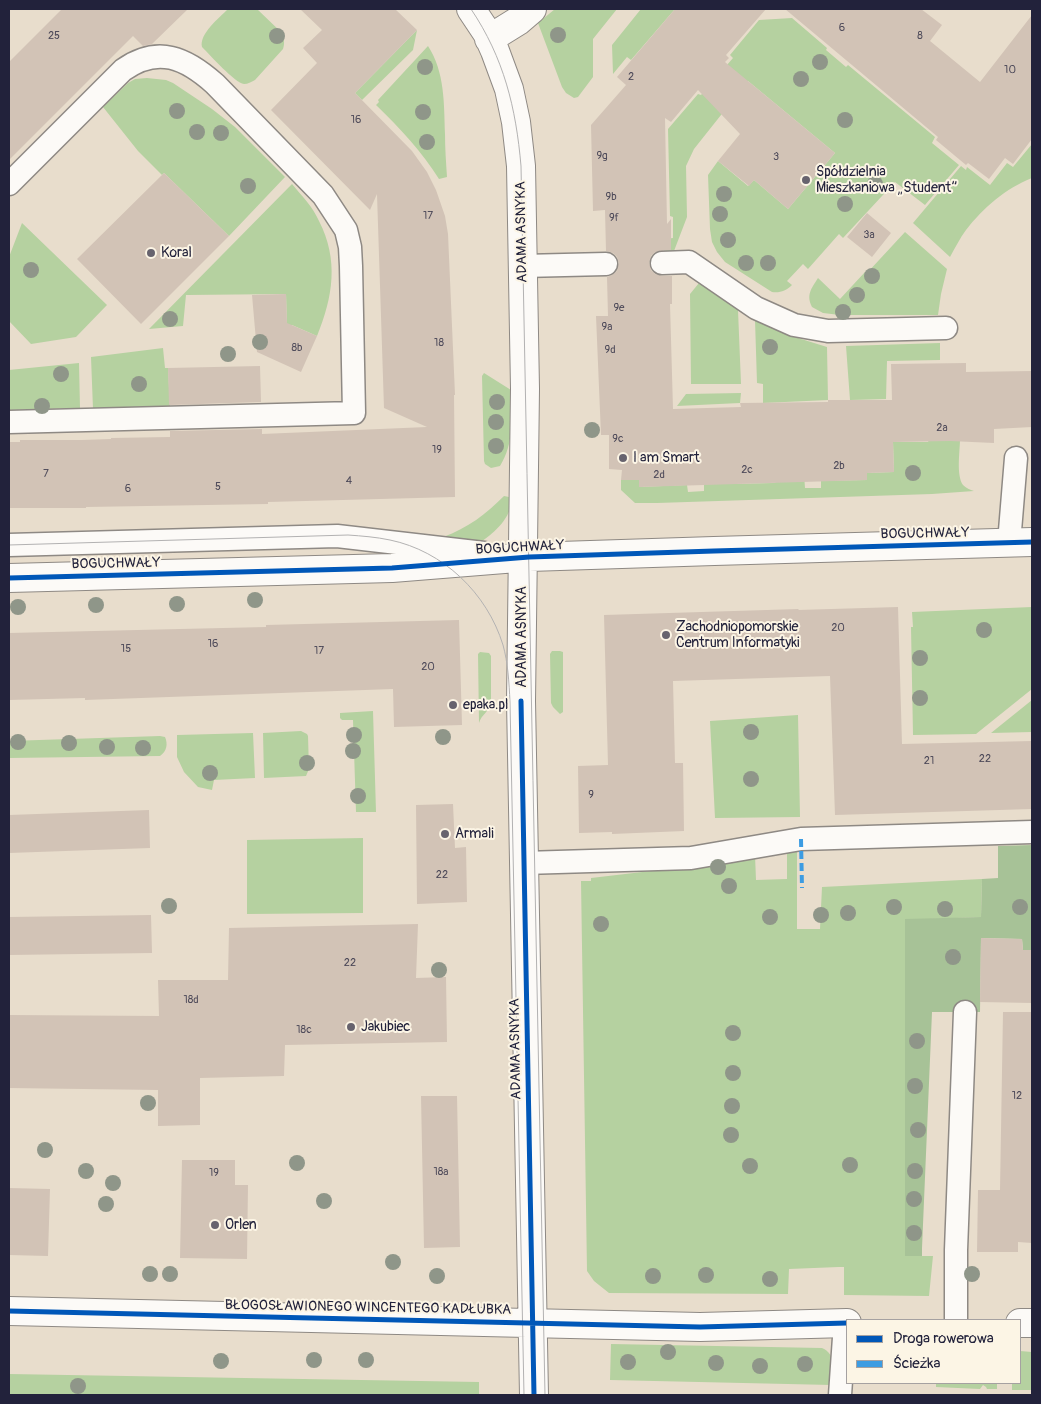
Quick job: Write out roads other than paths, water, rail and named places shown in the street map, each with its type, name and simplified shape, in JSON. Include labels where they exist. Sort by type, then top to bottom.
[{"type":"street","name":"ADAMA ASNYKA","points":[[472,9],[503,69],[516,122],[521,166],[526,389],[521,701],[534,1395]]},
{"type":"street","points":[[489,39],[518,21],[532,9]]},
{"type":"street","name":"BOGUCHWAŁY","points":[[9,578],[392,568],[522,558],[714,550],[1021,543]]},
{"type":"street","name":"BŁOGOSŁAWIONEGO WINCENTEGO KADŁUBKA","points":[[9,1312],[700,1327],[846,1323]]},
{"type":"lane","points":[[9,184],[123,70],[135,62],[158,56],[173,58],[202,72],[216,84],[323,195],[346,230],[351,266],[354,413],[9,422]]},
{"type":"lane","points":[[662,263],[689,262],[756,308],[810,329],[828,331],[946,328]]},
{"type":"lane","points":[[523,266],[606,264]]},
{"type":"lane","points":[[1016,458],[1021,543]]},
{"type":"lane","points":[[9,545],[336,536],[522,558]]},
{"type":"lane","points":[[524,863],[691,858],[801,839],[1032,832]]},
{"type":"lane","points":[[956,1319],[956,1250],[965,1012]]},
{"type":"lane","points":[[840,1395],[846,1323]]},
{"type":"tram line","points":[[471,9],[492,46],[507,84],[516,124],[521,166],[545,1395]]},
{"type":"tram line","points":[[9,545],[348,535],[374,537],[409,546],[445,564],[474,592],[486,608],[496,626],[503,645],[509,680],[524,1395]]},
{"type":"place","name":"Spółdzielnia Mieszkaniowa „Student”","points":[[806,180]]},
{"type":"place","name":"Koral","points":[[151,253]]},
{"type":"place","name":"I am Smart","points":[[623,458]]},
{"type":"place","name":"Zachodniopomorskie Centrum Informatyki","points":[[666,635]]},
{"type":"place","name":"epaka.pl","points":[[453,705]]},
{"type":"place","name":"Armali","points":[[445,834]]},
{"type":"place","name":"Jakubiec","points":[[351,1027]]},
{"type":"place","name":"Orlen","points":[[215,1225]]}]
